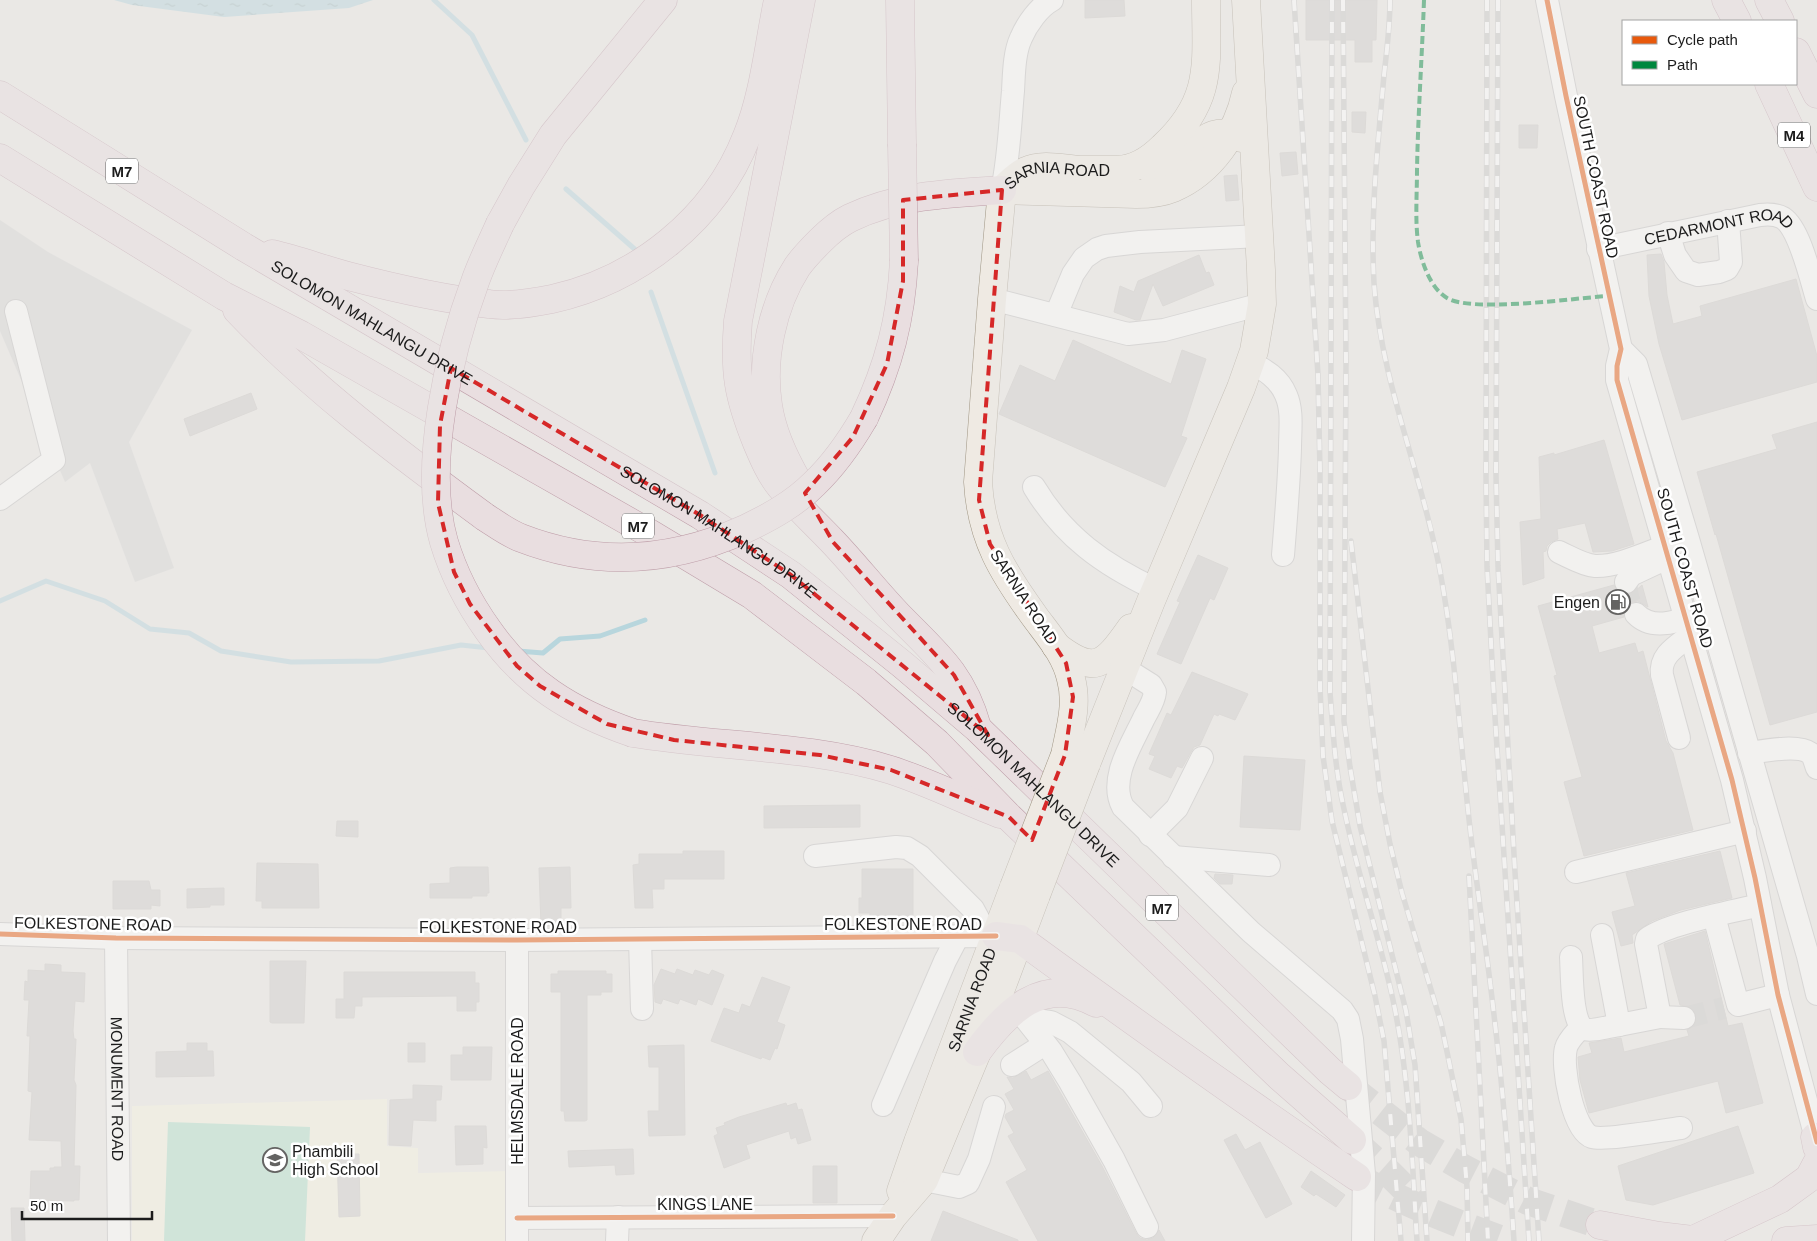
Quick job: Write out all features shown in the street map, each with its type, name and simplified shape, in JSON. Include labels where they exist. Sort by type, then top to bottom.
[{"type":"highway","points":[[663,0],[553,135],[520,186],[500,224],[476,279],[455,349],[442,416],[437,480],[438,503],[444,540],[454,572],[470,604],[517,666],[567,705],[608,724],[633,733],[674,740],[820,755],[874,766],[906,776],[1009,817]]},
{"type":"highway","points":[[244,247],[303,261],[389,287],[491,305],[533,303],[574,294],[622,274],[656,254],[692,222],[717,192],[737,159],[748,136],[755,114],[778,0]]},
{"type":"highway","points":[[801,0],[738,321],[737,376],[742,400],[762,455],[778,485],[833,542],[880,597],[950,669],[965,693],[977,728]]},
{"type":"highway","points":[[224,296],[293,366],[399,453],[485,517],[519,537],[562,551],[598,556],[642,557],[679,552],[709,544],[732,535],[763,520],[795,501],[814,484],[840,455],[864,418],[887,364],[895,330],[903,281],[904,261],[900,0]]},
{"type":"highway","points":[[1726,0],[1736,20]]},
{"type":"highway","points":[[1769,0],[1779,20]]},
{"type":"highway","points":[[1797,54],[1817,94]]},
{"type":"highway","name":"M4","points":[[1769,85],[1817,187]]},
{"type":"highway","name":"SOLOMON MAHLANGU DRIVE","points":[[0,95],[244,247],[606,459],[742,542],[791,575],[977,728],[1323,1064],[1348,1086]]},
{"type":"highway","name":"SOLOMON MAHLANGU DRIVE","points":[[0,158],[224,296],[309,340],[649,533],[752,594],[866,682],[937,744],[1009,817],[1279,1076],[1352,1140]]},
{"type":"highway","points":[[833,542],[783,455],[776,438],[768,407],[766,381],[770,330],[790,279],[806,255],[831,231],[848,219],[886,204],[905,199],[1002,190]]},
{"type":"highway","points":[[988,937],[1139,1026],[1357,1177]]},
{"type":"highway","points":[[977,1052],[998,1024],[1021,1013],[1030,1000],[1059,993],[1074,994],[1090,999],[1139,1026]]},
{"type":"highway","points":[[1693,1240],[1780,1199],[1809,1178],[1817,1147]]},
{"type":"highway","points":[[1600,1225],[1659,1236],[1701,1241]]},
{"type":"highway","points":[[1786,1241],[1817,1239]]},
{"type":"main road","name":"SARNIA ROAD","points":[[1075,759],[1072,680],[1069,672],[1056,646],[1004,571],[990,544],[982,516],[978,482],[1002,190],[1024,172],[1037,168],[1119,170],[1131,168],[1150,158],[1171,140],[1190,118],[1197,104],[1205,73],[1206,0]]},
{"type":"main road","name":"SARNIA ROAD","points":[[892,1216],[988,937],[1025,891],[1075,759],[1124,668],[1241,388],[1254,351],[1262,304],[1260,236],[1246,0]]},
{"type":"main road","points":[[1002,190],[1136,194],[1156,193],[1172,188],[1198,172],[1221,148],[1239,118],[1250,76]]},
{"type":"main road","points":[[1131,168],[1153,168],[1169,163],[1182,156],[1196,143],[1219,133],[1231,133],[1254,147]]},
{"type":"main road","points":[[1056,646],[1074,660],[1087,664],[1098,662],[1113,653],[1153,595]]},
{"type":"main road","name":"SARNIA ROAD","points":[[876,1241],[892,1216],[924,1180],[977,1052],[988,937]]},
{"type":"street","points":[[1002,190],[1020,39],[1045,4],[1052,0]]},
{"type":"street","name":"SOUTH COAST ROAD","points":[[1547,0],[1598,249],[1621,349],[1616,372],[1628,421],[1732,780],[1745,831],[1778,994],[1817,1147]]},
{"type":"street","name":"CEDARMONT ROAD","points":[[1598,249],[1668,233],[1770,214],[1786,221],[1797,237],[1817,299]]},
{"type":"street","points":[[1668,233],[1677,259],[1686,271],[1692,274],[1719,272],[1727,269],[1731,262],[1728,221]]},
{"type":"street","points":[[1056,315],[1073,274],[1084,258],[1097,249],[1106,246],[1140,242],[1260,236]]},
{"type":"street","points":[[992,298],[1118,333],[1145,334],[1262,304]]},
{"type":"street","points":[[0,499],[54,460],[16,311]]},
{"type":"street","name":"SOUTH COAST ROAD","points":[[1621,349],[1636,364],[1668,468],[1783,872],[1812,954],[1817,994]]},
{"type":"street","points":[[1250,362],[1266,370],[1275,379],[1289,402],[1289,467],[1284,555]]},
{"type":"street","points":[[1628,421],[1651,414]]},
{"type":"street","points":[[1644,474],[1668,468]]},
{"type":"street","points":[[1034,488],[1045,505],[1072,536],[1103,561],[1153,595]]},
{"type":"street","points":[[1626,582],[1631,575],[1688,539]]},
{"type":"street","points":[[1559,552],[1594,566],[1667,551]]},
{"type":"street","points":[[1679,738],[1663,681],[1663,660],[1689,627],[1709,612]]},
{"type":"street","points":[[1636,614],[1644,620],[1660,624],[1689,627]]},
{"type":"street","points":[[1124,668],[1151,685],[1155,692],[1123,765],[1118,786],[1120,801],[1123,807],[1252,932],[1342,1010],[1348,1019],[1352,1039],[1364,1174],[1363,1241]]},
{"type":"street","points":[[1732,780],[1752,763],[1792,749],[1806,751],[1815,758]]},
{"type":"street","points":[[1150,835],[1178,808],[1202,758]]},
{"type":"street","points":[[1576,872],[1745,831]]},
{"type":"street","points":[[815,856],[896,847],[912,850],[974,909],[988,937],[944,961],[883,1105]]},
{"type":"street","points":[[1173,857],[1269,865]]},
{"type":"street","points":[[1755,878],[1783,872]]},
{"type":"street","points":[[1660,1018],[1646,944],[1647,939],[1662,931],[1760,905]]},
{"type":"street","points":[[1714,916],[1731,1006],[1778,994]]},
{"type":"street","name":"FOLKESTONE ROAD","points":[[0,934],[116,938],[517,940],[988,937]]},
{"type":"street","points":[[1602,935],[1619,1025]]},
{"type":"street","name":"MONUMENT ROAD","points":[[116,938],[119,1241]]},
{"type":"street","points":[[640,939],[642,1009]]},
{"type":"street","name":"HELMSDALE ROAD","points":[[517,940],[517,1241]]},
{"type":"street","points":[[1571,957],[1575,1014],[1581,1027]]},
{"type":"street","points":[[1021,1013],[1045,1044],[1070,1082],[1114,1160],[1147,1227]]},
{"type":"street","points":[[1021,1013],[1051,1022],[1070,1032],[1131,1082],[1151,1106]]},
{"type":"street","points":[[1581,1027],[1589,1029],[1660,1018],[1684,1018]]},
{"type":"street","points":[[1581,1027],[1566,1047],[1565,1074],[1573,1108],[1589,1135],[1591,1137],[1605,1138],[1681,1128]]},
{"type":"street","points":[[1012,1065],[1045,1044]]},
{"type":"street","points":[[924,1180],[959,1187],[968,1183],[978,1159],[994,1107]]},
{"type":"street","name":"KINGS LANE","points":[[517,1218],[892,1216]]},
{"type":"street","points":[[617,1241],[618,1217]]},
{"type":"highlighted area","points":[[1002,190],[979,500],[990,544],[1066,663],[1073,697],[1065,755],[1032,840],[1009,817],[891,770],[820,755],[674,740],[607,724],[540,686],[517,666],[470,604],[454,572],[438,503],[440,425],[451,368],[700,515],[791,575],[988,735],[954,675],[833,542],[805,493],[853,437],[887,364],[903,281],[903,200]]},
{"type":"shaded area","points":[[0,220],[48,252],[192,330],[129,442],[174,568],[135,582],[90,463],[65,482],[0,331]]},
{"type":"shaded area","name":"Phambili High School","points":[[387,1099],[387,1146],[418,1148],[418,1173],[510,1171],[509,1241],[132,1241],[132,1106]]},
{"type":"green space","points":[[168,1122],[310,1127],[305,1241],[164,1241]]},
{"type":"water","points":[[114,0],[373,0],[349,8],[224,17],[132,5]]},
{"type":"building","points":[[1085,0],[1124,0],[1125,16],[1085,18]]},
{"type":"building","points":[[1306,0],[1377,0],[1376,40],[1372,40],[1372,62],[1355,62],[1355,40],[1306,40]]},
{"type":"building","points":[[1352,112],[1366,112],[1365,133],[1352,132]]},
{"type":"building","points":[[1519,125],[1538,125],[1537,148],[1519,148]]},
{"type":"building","points":[[1296,152],[1298,174],[1282,176],[1280,153]]},
{"type":"building","points":[[1237,175],[1239,200],[1226,201],[1224,176]]},
{"type":"building","points":[[1661,254],[1664,262],[1667,295],[1673,324],[1702,316],[1700,306],[1796,279],[1817,356],[1817,382],[1682,420],[1659,344],[1649,296],[1647,255]]},
{"type":"building","points":[[1199,255],[1206,273],[1209,272],[1214,285],[1163,306],[1153,284],[1140,320],[1114,312],[1120,286],[1134,292],[1138,281]]},
{"type":"building","points":[[1073,340],[1171,384],[1182,350],[1206,359],[1181,436],[1187,438],[1165,487],[999,414],[1020,365],[1055,381]]},
{"type":"building","points":[[251,393],[257,409],[190,436],[184,419]]},
{"type":"building","points":[[1817,422],[1817,712],[1770,725],[1697,472],[1777,449],[1772,435]]},
{"type":"building","points":[[1604,440],[1634,544],[1612,551],[1593,552],[1585,523],[1557,529],[1558,539],[1551,542],[1547,546],[1546,551],[1543,552],[1544,578],[1523,585],[1520,522],[1541,519],[1539,457],[1554,453],[1554,455]]},
{"type":"building","points":[[1198,555],[1228,568],[1214,600],[1210,598],[1181,664],[1157,654],[1180,602],[1177,601]]},
{"type":"building","points":[[1614,585],[1618,592],[1625,595],[1632,594],[1642,585],[1648,607],[1638,601],[1632,602],[1625,606],[1624,617],[1592,626],[1599,653],[1635,643],[1638,653],[1643,651],[1666,741],[1673,753],[1693,830],[1584,856],[1564,782],[1582,777],[1554,676],[1557,675],[1538,606]]},
{"type":"building","points":[[1192,672],[1248,694],[1235,720],[1214,714],[1200,745],[1194,747],[1182,768],[1177,766],[1171,778],[1149,769],[1155,756],[1149,754],[1167,713],[1171,715]]},
{"type":"building","points":[[1244,756],[1305,760],[1300,830],[1240,827]]},
{"type":"building","points":[[860,805],[860,827],[764,828],[764,806]]},
{"type":"building","points":[[337,821],[358,821],[358,837],[336,836]]},
{"type":"building","points":[[683,851],[724,851],[724,879],[664,879],[664,889],[652,889],[653,908],[635,908],[633,865],[639,864],[639,854],[683,854]]},
{"type":"building","points":[[1720,851],[1732,898],[1681,910],[1652,921],[1632,935],[1633,943],[1621,946],[1612,912],[1635,906],[1626,873]]},
{"type":"building","points":[[257,863],[318,864],[319,908],[262,908],[262,901],[256,901]]},
{"type":"building","points":[[488,867],[489,893],[487,893],[487,896],[430,898],[430,884],[450,883],[450,868]]},
{"type":"building","points":[[570,867],[571,908],[561,908],[561,926],[541,926],[539,868]]},
{"type":"building","points":[[862,869],[913,869],[913,917],[870,917],[870,913],[859,913],[859,898],[862,898]]},
{"type":"building","points":[[1215,874],[1233,875],[1232,884],[1220,884],[1214,878]]},
{"type":"building","points":[[113,881],[149,881],[151,890],[160,890],[160,906],[151,905],[151,909],[113,909]]},
{"type":"building","points":[[224,888],[224,905],[187,908],[187,889]]},
{"type":"building","points":[[1705,931],[1728,1026],[1742,1023],[1763,1103],[1726,1113],[1718,1081],[1589,1113],[1580,1080],[1578,1057],[1592,1053],[1589,1043],[1621,1038],[1624,1052],[1689,1036],[1687,1030],[1695,1025],[1696,1012],[1691,1007],[1680,1005],[1664,944]]},
{"type":"building","points":[[270,961],[306,961],[304,1023],[270,1022]]},
{"type":"building","points":[[45,964],[61,965],[61,972],[85,973],[84,1002],[75,1001],[73,1031],[74,1039],[76,1039],[74,1166],[80,1166],[79,1200],[74,1201],[30,1200],[31,1171],[50,1171],[50,1168],[62,1167],[61,1141],[29,1140],[32,1092],[28,1091],[30,1036],[27,1036],[29,1000],[24,1000],[25,981],[28,982],[28,970],[45,971]]},
{"type":"building","points":[[661,969],[675,974],[677,969],[693,975],[695,970],[709,975],[712,970],[724,975],[712,1005],[698,999],[696,1005],[680,999],[678,1004],[663,999],[661,1004],[655,1002],[654,985]]},
{"type":"building","points":[[558,971],[606,971],[606,974],[612,974],[612,992],[601,992],[601,995],[587,995],[587,1120],[585,1121],[565,1121],[564,1111],[561,1111],[561,992],[551,992],[551,974],[558,974]]},
{"type":"building","points":[[344,972],[475,972],[475,983],[479,983],[479,1002],[476,1002],[476,1011],[457,1011],[457,996],[362,997],[362,1006],[355,1006],[354,1018],[336,1018],[336,999],[344,999]]},
{"type":"building","points":[[762,977],[790,987],[777,1022],[785,1025],[777,1049],[775,1048],[770,1060],[762,1057],[761,1059],[711,1041],[724,1008],[739,1013],[742,1004],[750,1007]]},
{"type":"building","points":[[187,1043],[207,1043],[207,1051],[213,1051],[214,1076],[156,1077],[156,1052],[187,1051]]},
{"type":"building","points":[[408,1043],[425,1043],[425,1062],[408,1062]]},
{"type":"building","points":[[684,1045],[685,1135],[649,1136],[648,1111],[659,1111],[659,1067],[649,1067],[648,1046]]},
{"type":"building","points":[[463,1047],[492,1047],[491,1080],[451,1080],[451,1055],[463,1055]]},
{"type":"building","points":[[1026,1071],[1031,1080],[1048,1071],[1140,1238],[1147,1240],[1153,1238],[1159,1230],[1165,1241],[1038,1241],[1006,1182],[1027,1170],[1008,1136],[1014,1133],[1005,1117],[1006,1114],[1014,1110],[1005,1094],[1014,1089],[1007,1077],[1013,1078]]},
{"type":"building","points":[[413,1085],[442,1086],[441,1100],[436,1100],[436,1121],[413,1120],[411,1146],[389,1145],[390,1100],[413,1099]]},
{"type":"building","points":[[786,1103],[787,1106],[796,1103],[798,1110],[802,1109],[811,1140],[798,1144],[796,1137],[791,1139],[789,1131],[746,1145],[750,1158],[724,1168],[714,1136],[718,1134],[716,1128],[739,1117]]},
{"type":"building","points":[[455,1126],[486,1126],[487,1148],[483,1147],[483,1164],[456,1165]]},
{"type":"building","points":[[1738,1126],[1754,1173],[1653,1205],[1626,1200],[1618,1166]]},
{"type":"building","points":[[1236,1134],[1245,1150],[1260,1142],[1292,1204],[1266,1218],[1224,1140]]},
{"type":"building","points":[[633,1149],[634,1174],[616,1175],[615,1165],[569,1167],[568,1151]]},
{"type":"building","points":[[337,1154],[359,1154],[360,1216],[339,1217]]},
{"type":"building","points":[[813,1166],[837,1166],[837,1203],[813,1203]]},
{"type":"building","points":[[1311,1171],[1345,1195],[1336,1207],[1301,1187]]},
{"type":"building","points":[[11,1208],[24,1208],[25,1241],[12,1241]]},
{"type":"building","points":[[943,1211],[1018,1240],[1018,1241],[931,1241]]},
{"type":"waterway","points":[[434,0],[472,35],[526,140]]},
{"type":"waterway","points":[[566,189],[638,252]]},
{"type":"waterway","points":[[651,292],[715,473]]},
{"type":"waterway","points":[[0,601],[46,581],[105,601],[150,629],[189,633],[221,651],[291,662],[379,661],[461,645],[489,648]]},
{"type":"waterway","points":[[518,651],[543,653],[560,639],[600,636],[645,620]]},
{"type":"tunnel","points":[[1626,582],[1628,598],[1636,614]]},
{"type":"tunnel","points":[[1684,1018],[1724,1008]]},
{"type":"tunnel","points":[[1348,1086],[1419,1142],[1465,1169],[1528,1201],[1600,1225]]},
{"type":"tunnel","points":[[1352,1140],[1415,1199]]},
{"type":"tunnel","points":[[1357,1177],[1411,1204],[1505,1241]]},
{"type":"railway","points":[[1294,0],[1318,375],[1320,687],[1323,756],[1332,821],[1375,996],[1384,1041],[1401,1241]]},
{"type":"railway","points":[[1332,0],[1330,692],[1338,780],[1349,833],[1387,976],[1399,1030],[1410,1120],[1417,1241]]},
{"type":"railway","points":[[1343,0],[1346,363],[1344,721],[1360,826],[1406,1011],[1415,1065],[1427,1241]]},
{"type":"railway","points":[[1390,0],[1375,179],[1374,283],[1378,320],[1385,356],[1432,535],[1445,603],[1454,667],[1470,828],[1497,1043],[1506,1128],[1514,1241]]},
{"type":"railway","points":[[1487,0],[1487,567],[1529,1241]]},
{"type":"railway","points":[[1498,0],[1496,475],[1498,566],[1515,872],[1539,1241]]},
{"type":"railway","points":[[1351,541],[1380,792],[1402,893],[1441,1023],[1461,1119],[1467,1187],[1468,1241]]},
{"type":"railway","points":[[1469,876],[1488,1241]]},
{"type":"marked path","points":[[1424,0],[1416,206],[1418,242],[1421,257],[1431,281],[1441,294],[1447,298],[1478,304],[1524,303],[1608,296]]},
{"type":"cycle path","points":[[1547,0],[1621,349],[1617,366],[1617,380],[1732,780],[1755,878],[1778,995],[1817,1142]]},
{"type":"cycle path","points":[[0,934],[116,938],[517,940],[996,936]]},
{"type":"cycle path","points":[[517,1218],[893,1216]]},
{"type":"place","name":"Engen","points":[[1618,602]]},
{"type":"place","name":"Phambili High School","points":[[275,1160]]}]
